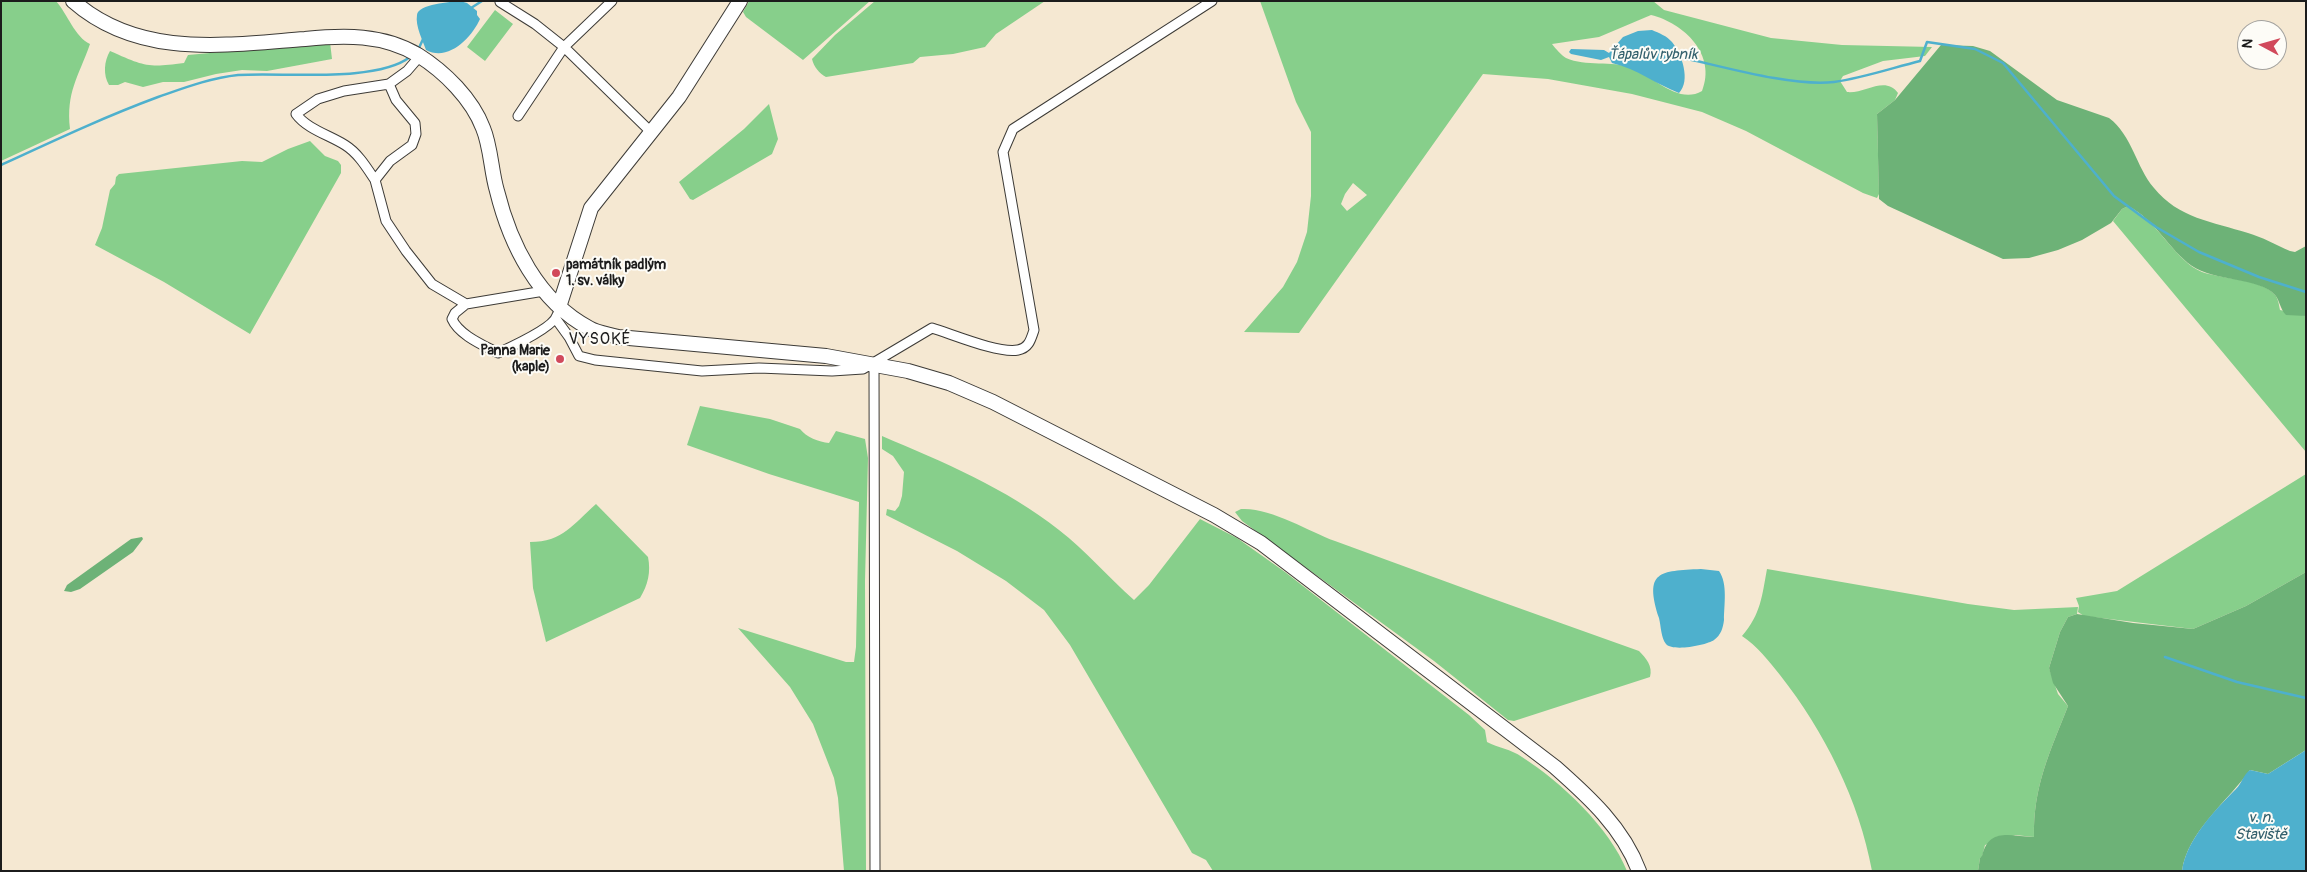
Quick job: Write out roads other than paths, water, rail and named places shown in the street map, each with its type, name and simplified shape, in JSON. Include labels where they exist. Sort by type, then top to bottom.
[{"type":"main road","points":[[73,1],[107,25],[140,38],[162,43],[217,46],[332,36],[367,37],[402,46],[420,56],[457,87],[483,128],[497,191],[512,242],[558,313],[590,329],[618,337],[806,353],[874,364],[949,383],[993,402],[1214,515],[1261,543],[1555,767],[1582,791],[1612,823],[1633,854],[1640,871]]},
{"type":"main road","points":[[558,313],[592,208],[679,97],[740,1]]},
{"type":"street","points":[[518,116],[564,47],[612,1]]},
{"type":"street","points":[[544,291],[466,304],[455,313],[452,319],[454,325],[473,339],[498,353],[544,330],[558,313],[579,356],[595,360],[702,371],[758,368],[832,371],[863,370],[932,328],[1003,350],[1020,350],[1030,343],[1034,330],[1003,152],[1013,129],[1212,1]]},
{"type":"street","points":[[500,2],[535,24],[564,47],[651,132]]},
{"type":"street","points":[[420,56],[407,71],[389,84],[344,91],[318,99],[296,114],[301,121],[347,146],[364,163],[375,180],[386,220],[400,243],[432,284],[466,304]]},
{"type":"street","points":[[375,180],[390,161],[412,145],[416,134],[415,123],[396,100],[389,84]]},
{"type":"street","points":[[874,364],[875,871]]},
{"type":"water","points":[[460,1],[467,3],[477,11],[480,19],[476,26],[459,46],[451,50],[435,53],[426,50],[417,24],[419,11],[436,4]]},
{"type":"water","name":"Ťápalův rybník","points":[[1652,30],[1670,40],[1676,47],[1682,60],[1685,75],[1683,88],[1679,93],[1630,69],[1612,63],[1609,57],[1601,60],[1569,52],[1571,49],[1604,50],[1609,53],[1623,37],[1638,31]]},
{"type":"water","points":[[1701,569],[1719,571],[1724,582],[1724,620],[1721,631],[1714,640],[1705,644],[1682,648],[1670,646],[1666,644],[1662,635],[1653,591],[1655,582],[1665,573]]},
{"type":"water","name":"v. n. Staviště","points":[[2306,750],[2306,871],[2182,871],[2189,848],[2195,837],[2211,816],[2238,787],[2250,770],[2268,774]]},
{"type":"waterway","points":[[471,8],[482,1]]},
{"type":"waterway","points":[[418,50],[424,37]]},
{"type":"waterway","points":[[1679,57],[1756,75],[1817,83],[1856,78],[1920,61],[1927,42],[1975,49],[2003,63],[2114,196],[2156,227],[2199,252],[2259,277],[2306,292]]},
{"type":"waterway","points":[[1,165],[118,113],[158,97],[207,81],[238,75],[328,75],[353,73],[395,65],[410,57]]},
{"type":"waterway","points":[[2165,657],[2237,682],[2306,698]]},
{"type":"place","name":"památník padlým 1. sv. války","points":[[556,273]]},
{"type":"place","name":"Panna Marie (kaple)","points":[[560,359]]},
{"type":"district","name":"VYSOKÉ","points":[[600,340]]}]
